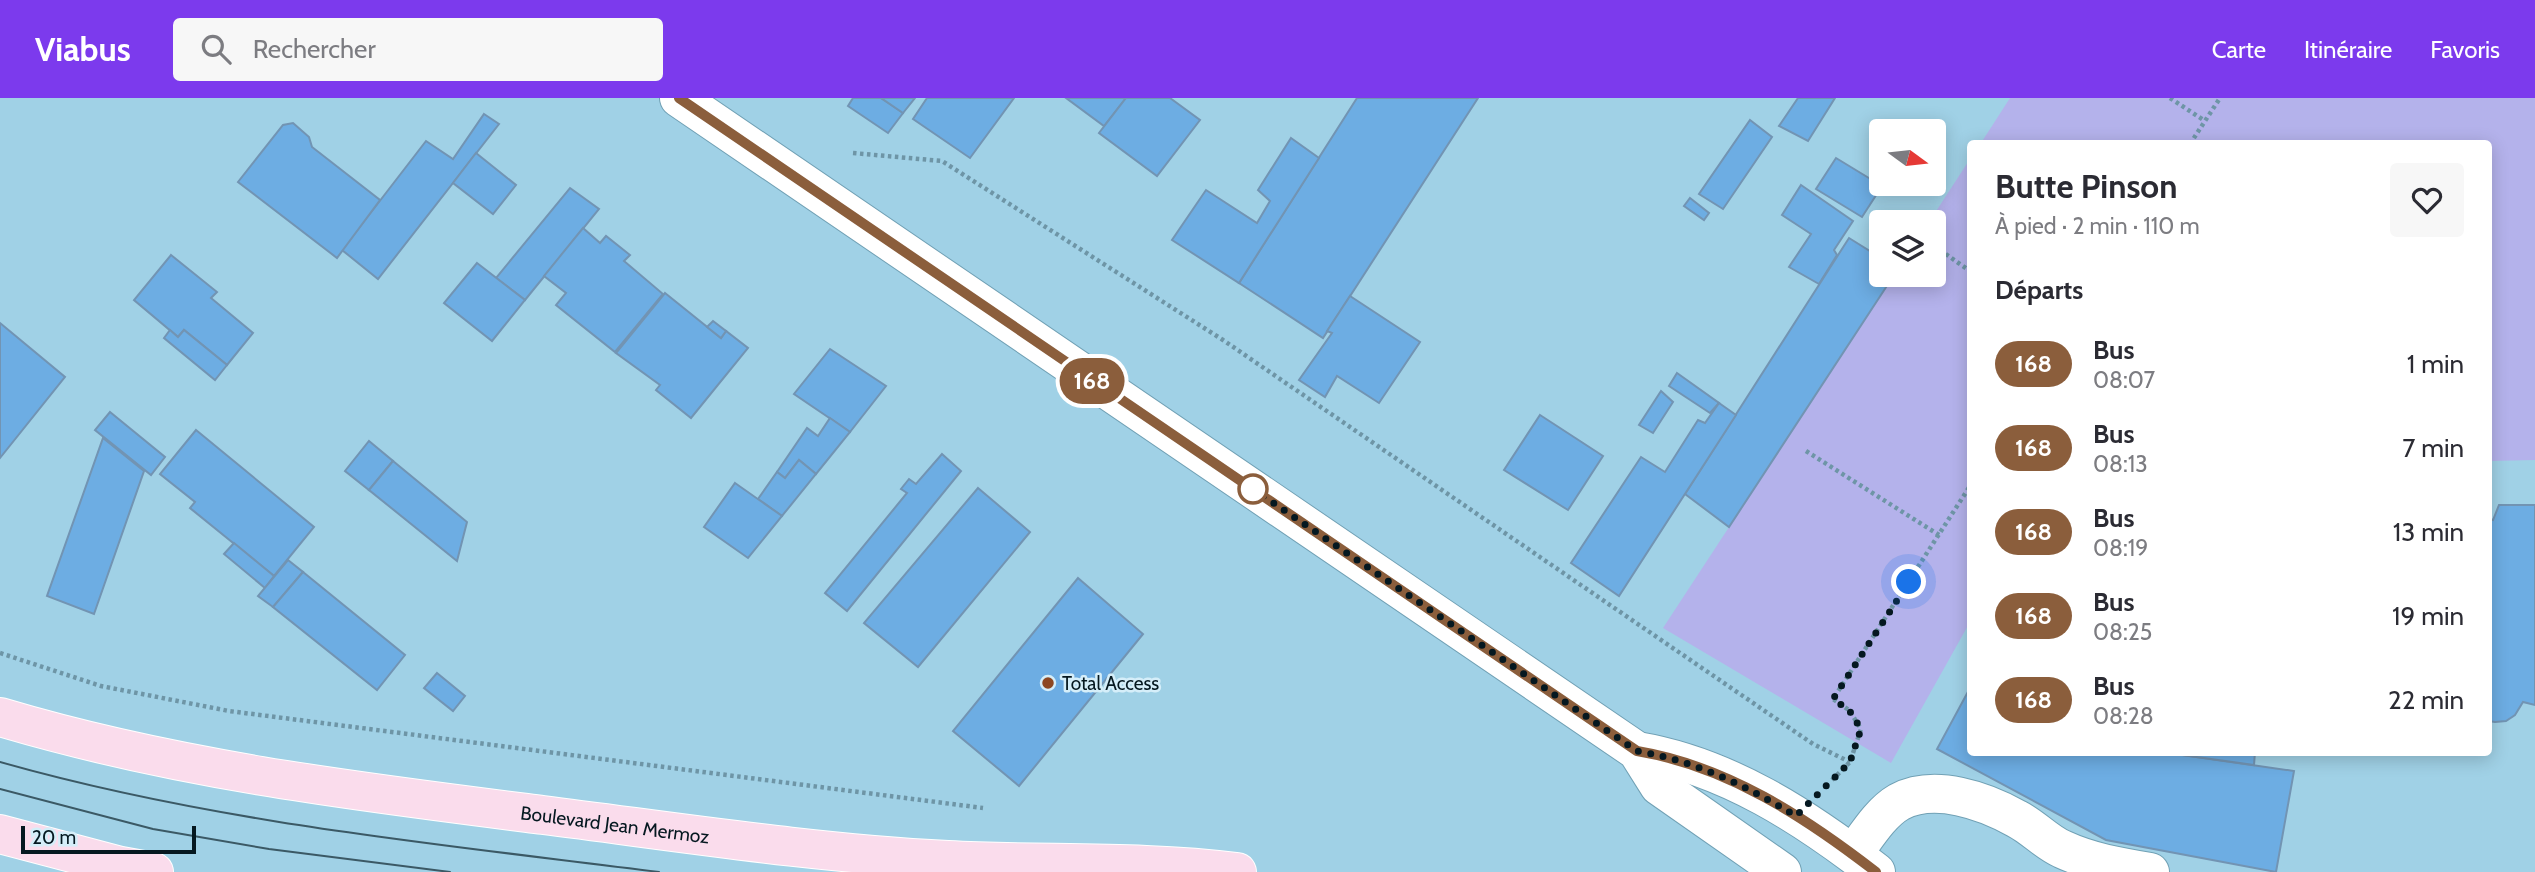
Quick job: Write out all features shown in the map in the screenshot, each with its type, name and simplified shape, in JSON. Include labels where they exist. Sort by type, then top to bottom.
[{"type":"main road","name":"Boulevard Jean Mermoz","points":[[0,717],[86,743],[181,763],[352,791],[704,836],[828,851],[949,860],[1237,872]]},
{"type":"main road","points":[[0,834],[121,866],[155,872]]},
{"type":"street","points":[[679,98],[1637,751],[1659,786],[1782,872]]},
{"type":"street","points":[[1637,751],[1676,757],[1733,780],[1796,816],[1865,863],[1886,812],[1900,802],[1937,793],[1970,800],[2018,819],[2059,848],[2096,862],[2150,872]]},
{"type":"path","points":[[2170,98],[2205,121]]},
{"type":"path","points":[[2193,140],[2220,98]]},
{"type":"path","points":[[847,152],[942,161],[1223,340],[1416,469],[1576,583],[1813,744],[1850,762]]},
{"type":"path","points":[[1946,254],[1967,269]]},
{"type":"path","points":[[1806,450],[1939,535]]},
{"type":"path","points":[[1796,816],[1850,762],[1861,729],[1849,710],[1833,699],[1967,490]]},
{"type":"path","points":[[0,653],[101,686],[229,711],[992,809]]},
{"type":"shaded area","points":[[2010,98],[2535,98],[2535,460],[2492,461],[2492,140],[1983,140]]},
{"type":"shaded area","points":[[1967,164],[1967,627],[1891,763],[1663,628],[1886,287],[1946,287],[1946,210],[1937,210]]},
{"type":"building","points":[[853,98],[881,98],[903,113],[888,133],[848,106]]},
{"type":"building","points":[[881,98],[915,98],[903,113]]},
{"type":"building","points":[[927,98],[1014,98],[970,158],[913,119]]},
{"type":"building","points":[[1066,98],[1126,98],[1104,126]]},
{"type":"building","points":[[1126,98],[1170,98],[1200,120],[1157,176],[1099,133]]},
{"type":"building","points":[[1357,98],[1478,98],[1323,338],[1239,283]]},
{"type":"building","points":[[1798,98],[1835,98],[1808,141],[1779,126]]},
{"type":"building","points":[[484,114],[499,124],[378,279],[342,250],[426,141],[453,159]]},
{"type":"building","points":[[1750,120],[1772,137],[1723,209],[1699,194]]},
{"type":"building","points":[[293,123],[309,137],[312,147],[380,200],[337,258],[238,182],[283,125]]},
{"type":"building","points":[[1291,138],[1319,158],[1239,283],[1172,240],[1206,190],[1257,223],[1270,201],[1258,190]]},
{"type":"building","points":[[476,153],[516,185],[493,214],[453,183]]},
{"type":"building","points":[[1836,158],[1869,178],[1869,196],[1876,196],[1862,217],[1816,189]]},
{"type":"building","points":[[1801,185],[1853,221],[1834,250],[1837,255],[1819,284],[1789,267],[1811,234],[1782,215]]},
{"type":"building","points":[[570,188],[599,209],[525,300],[496,278]]},
{"type":"building","points":[[1690,198],[1709,213],[1704,220],[1684,206]]},
{"type":"building","points":[[583,228],[600,243],[606,236],[630,255],[624,261],[663,294],[615,352],[556,305],[566,293],[544,276]]},
{"type":"building","points":[[1849,238],[1869,250],[1869,287],[1886,287],[1729,527],[1685,494]]},
{"type":"building","points":[[171,255],[217,292],[211,298],[253,333],[227,365],[184,330],[178,337],[134,300]]},
{"type":"building","points":[[477,263],[525,300],[492,341],[444,303]]},
{"type":"building","points":[[665,293],[721,338],[726,331],[748,348],[691,418],[656,390],[660,385],[616,353]]},
{"type":"building","points":[[1350,296],[1420,342],[1379,403],[1337,376],[1325,397],[1299,380],[1332,333],[1327,331]]},
{"type":"building","points":[[713,321],[726,331],[721,338],[707,327]]},
{"type":"building","points":[[0,323],[65,377],[0,458]]},
{"type":"building","points":[[170,330],[178,337],[184,330],[227,365],[215,380],[164,338]]},
{"type":"building","points":[[830,349],[886,386],[850,432],[794,394]]},
{"type":"building","points":[[1677,373],[1719,403],[1710,413],[1669,386]]},
{"type":"building","points":[[1661,391],[1673,402],[1653,433],[1639,425]]},
{"type":"building","points":[[1719,403],[1736,415],[1619,596],[1571,563],[1641,457],[1665,472],[1698,420],[1705,423]]},
{"type":"building","points":[[110,412],[165,457],[151,475],[95,430]]},
{"type":"building","points":[[1540,415],[1603,456],[1568,510],[1504,470]]},
{"type":"building","points":[[830,418],[850,432],[816,474],[799,460],[785,478],[777,472],[807,428],[818,436]]},
{"type":"building","points":[[196,430],[314,527],[274,576],[190,508],[195,502],[160,474]]},
{"type":"building","points":[[103,438],[144,471],[94,614],[47,596]]},
{"type":"building","points":[[369,441],[393,461],[369,490],[345,471]]},
{"type":"building","points":[[942,454],[961,471],[847,611],[825,593],[907,493],[901,489],[909,479],[916,484]]},
{"type":"building","points":[[799,460],[816,474],[782,516],[758,499],[777,472],[785,478]]},
{"type":"building","points":[[393,461],[467,522],[457,561],[369,490]]},
{"type":"building","points":[[735,483],[782,516],[748,558],[704,527]]},
{"type":"building","points":[[978,488],[1030,532],[918,667],[864,623]]},
{"type":"building","points":[[2499,505],[2535,505],[2535,705],[2523,702],[2515,715],[2506,721],[2495,722],[2492,722],[2493,520]]},
{"type":"building","points":[[234,543],[274,576],[265,588],[224,554]]},
{"type":"building","points":[[288,560],[303,572],[273,607],[258,596]]},
{"type":"building","points":[[303,572],[405,655],[377,690],[273,607]]},
{"type":"building","name":"Total Access","points":[[1078,578],[1143,634],[1019,786],[953,731]]},
{"type":"building","points":[[437,673],[465,696],[453,711],[424,688]]},
{"type":"building","points":[[1967,694],[1967,756],[2189,756],[2294,771],[2276,872],[2106,840],[1937,749]]},
{"type":"building","points":[[2190,756],[2255,756],[2254,765]]},
{"type":"tram line","points":[[0,762],[81,783],[245,816],[410,841],[659,872]]},
{"type":"tram line","points":[[0,789],[153,829],[269,849],[450,872]]},
{"type":"bus line","name":"168","points":[[679,98],[1637,751],[1676,757],[1733,780],[1836,840],[1876,872]]},
{"type":"place","name":"Total Access","points":[[1048,683]]},
{"type":"route","points":[[1253,489],[1637,751],[1676,757],[1733,780],[1796,816],[1850,762],[1861,729],[1849,710],[1833,699],[1909,582]]}]
